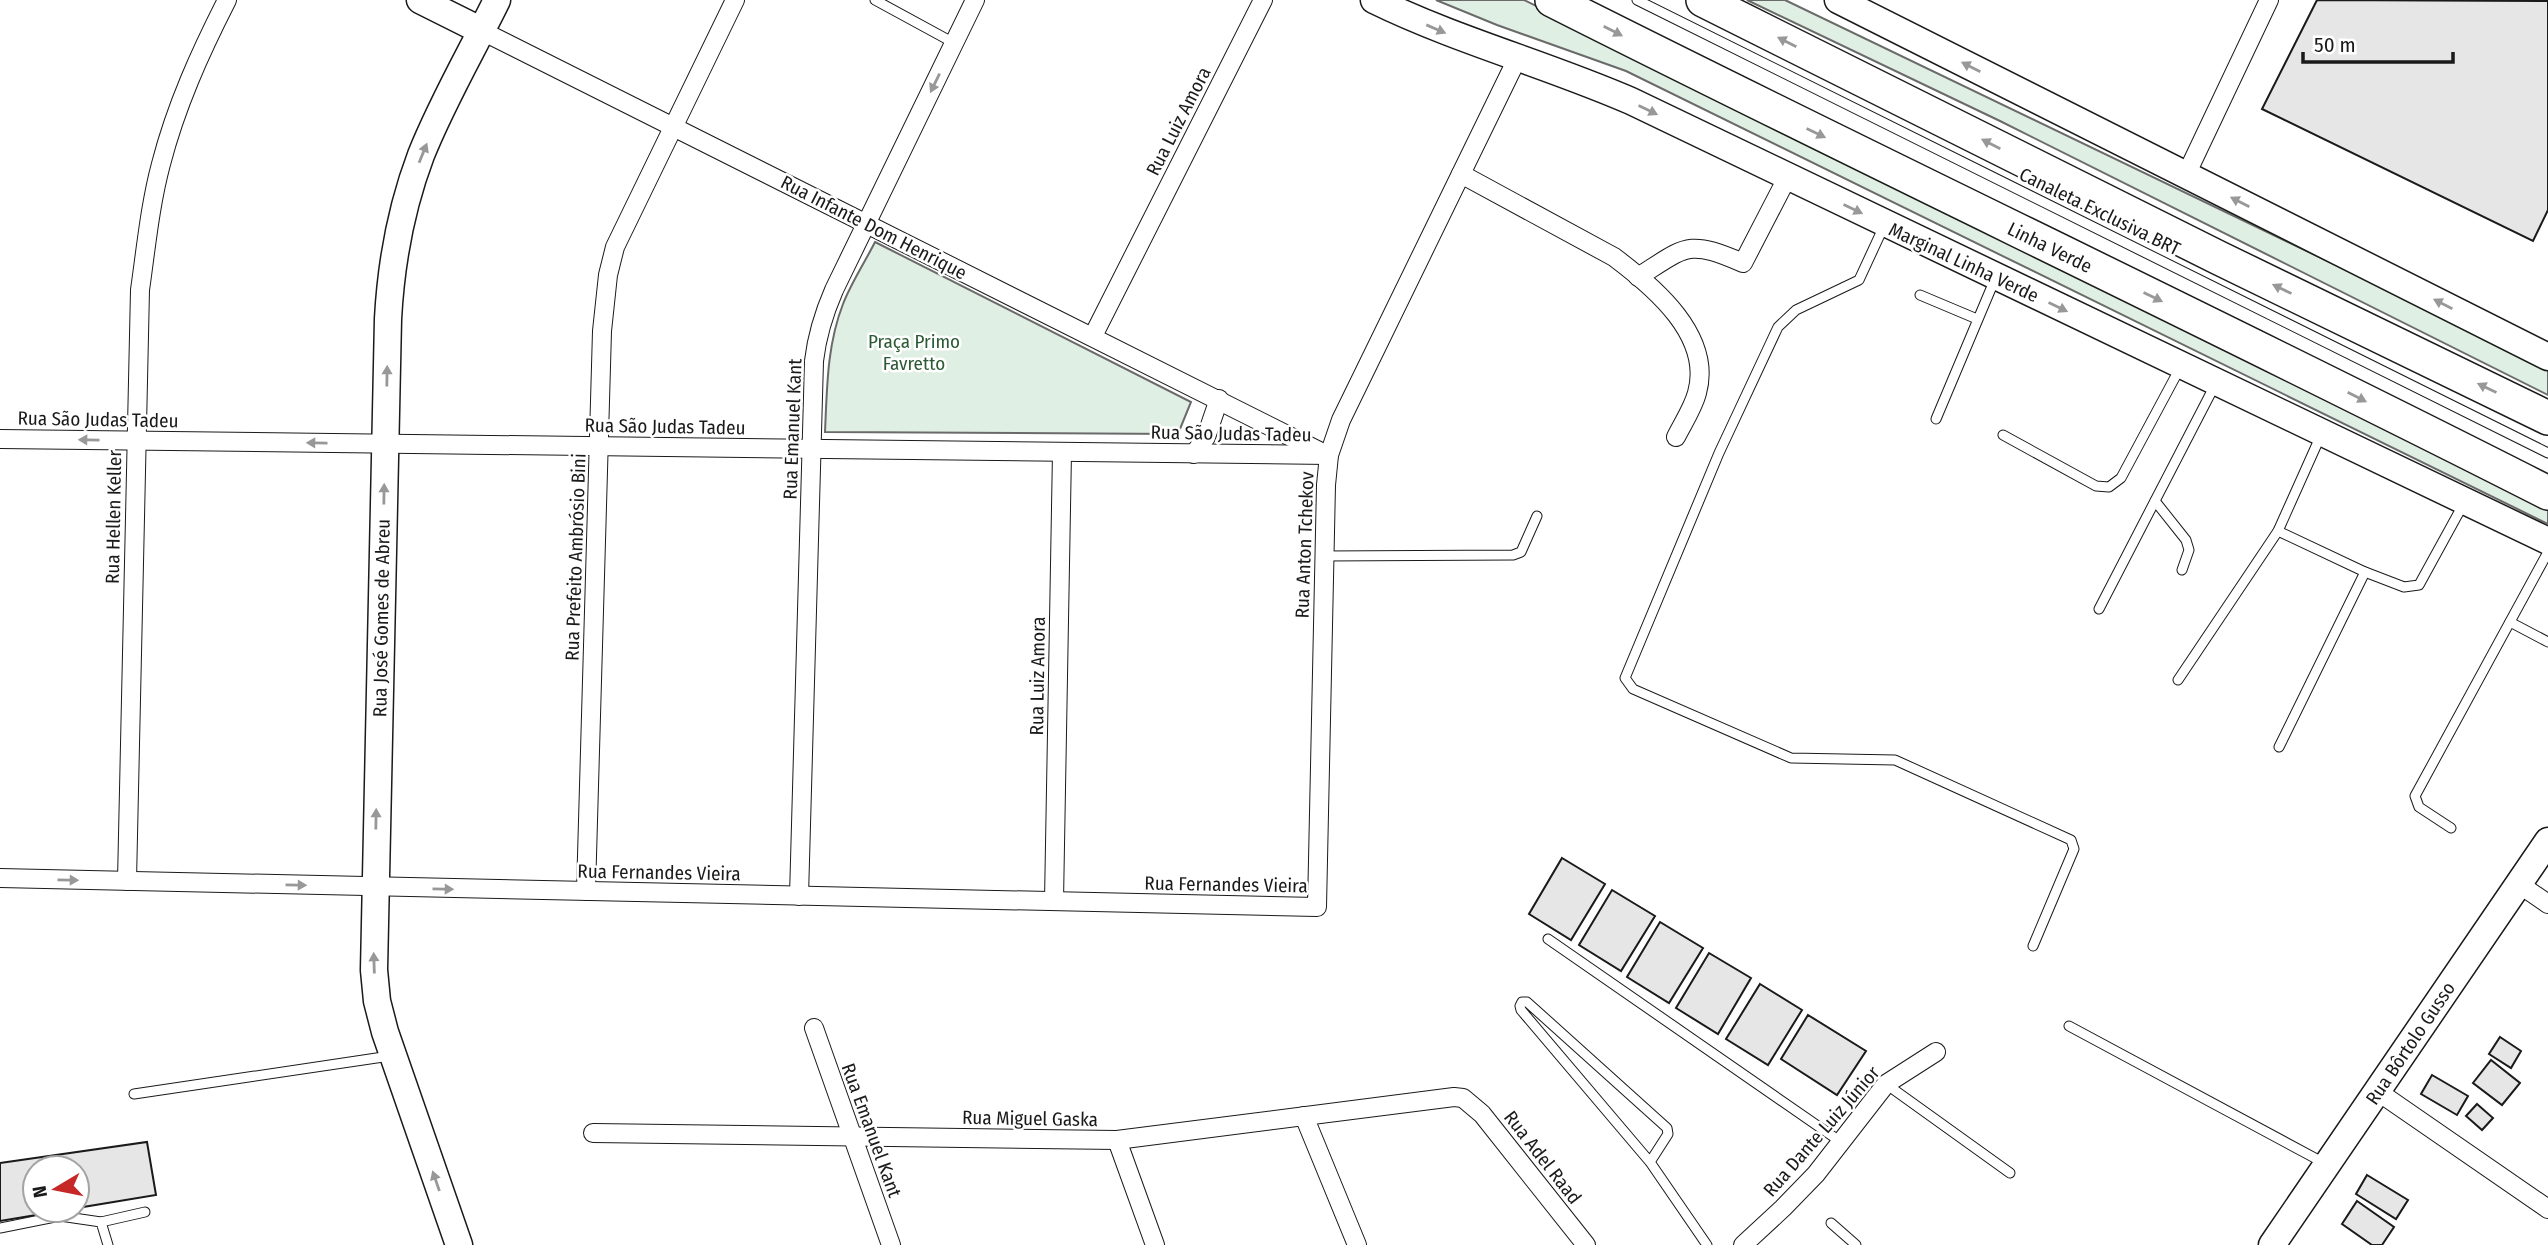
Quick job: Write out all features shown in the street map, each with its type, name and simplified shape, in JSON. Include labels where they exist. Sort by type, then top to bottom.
[{"type":"highway","name":"Linha Verde","points":[[1552,0],[1913,180],[2347,391],[2548,493]]},
{"type":"highway","points":[[1703,0],[2218,258],[2548,418]]},
{"type":"main road","name":"Rua Infante Dom Henrique","points":[[420,0],[482,31]]},
{"type":"main road","name":"Rua José Gomes de Abreu","points":[[459,1245],[392,1055],[380,1012],[375,980],[374,887],[385,444],[390,282],[407,198],[422,155],[497,0]]},
{"type":"main road","name":"Marginal Linha Verde","points":[[1374,0],[1432,27],[1631,101],[1884,225],[2548,541]]},
{"type":"main road","points":[[1838,0],[2548,357]]},
{"type":"main road","name":"Rua Bôrtolo Gusso","points":[[2272,1245],[2548,841]]},
{"type":"street","name":"Rua Hellen Keller","points":[[127,881],[140,290],[158,176],[177,110],[226,0]]},
{"type":"street","name":"Rua Prefeito Ambrósio Bini","points":[[586,891],[602,331],[608,275],[626,222],[735,0]]},
{"type":"street","name":"Rua Emanuel Kant","points":[[799,896],[817,337],[824,313],[866,223],[975,0]]},
{"type":"street","name":"Rua Luiz Amora","points":[[1093,336],[1263,0]]},
{"type":"street","points":[[2186,175],[2269,0]]},
{"type":"street","name":"Rua Infante Dom Henrique","points":[[482,31],[1329,455]]},
{"type":"street","name":"Rua Anton Tchekov","points":[[1317,907],[1324,555],[1329,455],[1341,420],[1517,58]]},
{"type":"street","points":[[1461,174],[1614,257],[1680,318],[1696,348],[1700,378],[1697,394],[1676,437]]},
{"type":"street","points":[[1638,277],[1677,252],[1688,249],[1713,250],[1743,263],[1787,178]]},
{"type":"street","points":[[1194,454],[1206,437],[1219,399]]},
{"type":"street","name":"Rua São Judas Tadeu","points":[[0,439],[1329,455]]},
{"type":"street","name":"Rua Luiz Amora","points":[[1054,901],[1062,452]]},
{"type":"street","name":"Rua Fernandes Vieira","points":[[0,878],[1317,907]]},
{"type":"street","points":[[2519,884],[2548,904]]},
{"type":"street","name":"Rua Emanuel Kant","points":[[814,1028],[891,1245]]},
{"type":"street","name":"Rua Dante Luiz Júnior","points":[[1743,1245],[1783,1208],[1841,1143],[1886,1084],[1936,1052]]},
{"type":"street","points":[[2377,1091],[2548,1209]]},
{"type":"street","name":"Rua Miguel Gaska","points":[[593,1133],[1117,1140],[1445,1097],[1463,1098]]},
{"type":"street","name":"Rua Adel Raad","points":[[1463,1098],[1482,1114],[1586,1245]]},
{"type":"street","points":[[1304,1116],[1357,1245]]},
{"type":"street","points":[[1117,1140],[1155,1245]]},
{"type":"lane","points":[[875,0],[954,43]]},
{"type":"lane","name":"Canaleta Exclusiva BRT","points":[[1637,0],[2548,453]]},
{"type":"lane","points":[[1884,225],[1859,280],[1796,310],[1779,327],[1719,453],[1625,678],[1633,689],[1791,758],[1895,760],[2071,839],[2074,849],[2033,946]]},
{"type":"lane","points":[[1936,419],[1996,276]]},
{"type":"lane","points":[[1920,295],[1977,319]]},
{"type":"lane","points":[[2003,435],[2096,486],[2109,487],[2121,478],[2181,367]]},
{"type":"lane","points":[[2099,608],[2216,383]]},
{"type":"lane","points":[[2178,680],[2278,531],[2322,434]]},
{"type":"lane","points":[[2155,501],[2186,540],[2189,551],[2182,570]]},
{"type":"lane","points":[[2278,531],[2365,572],[2404,587],[2419,585],[2465,502]]},
{"type":"lane","points":[[1324,555],[1513,555],[1521,552],[1537,516]]},
{"type":"lane","points":[[2451,828],[2419,807],[2414,796],[2548,552]]},
{"type":"lane","points":[[2279,747],[2365,572]]},
{"type":"lane","points":[[2510,622],[2548,642]]},
{"type":"lane","points":[[1548,939],[1841,1143]]},
{"type":"lane","points":[[1650,1162],[1668,1135],[1667,1128],[1527,1002],[1522,1002],[1521,1010],[1650,1162],[1707,1245]]},
{"type":"lane","points":[[2069,1026],[2327,1164]]},
{"type":"lane","points":[[134,1094],[392,1055]]},
{"type":"lane","points":[[1886,1084],[2010,1173]]},
{"type":"lane","points":[[0,1228],[60,1216],[101,1222],[145,1212]]},
{"type":"lane","points":[[101,1222],[108,1245]]},
{"type":"lane","points":[[1831,1223],[1856,1245]]},
{"type":"green space","points":[[1436,0],[1524,0],[2548,505],[2548,524],[1626,71]]},
{"type":"green space","points":[[1747,0],[1785,0],[2548,368],[2548,395],[2000,121]]},
{"type":"green space","name":"Praça Primo Favretto","points":[[875,242],[1191,402],[1178,434],[825,432],[829,367],[838,319],[850,288]]},
{"type":"building","points":[[2317,0],[2548,1],[2548,210],[2533,241],[2262,109]]},
{"type":"building","points":[[1562,858],[1605,884],[1571,940],[1529,914]]},
{"type":"building","points":[[1612,890],[1655,916],[1621,971],[1579,945]]},
{"type":"building","points":[[1660,922],[1703,948],[1669,1003],[1627,977]]},
{"type":"building","points":[[1709,953],[1751,978],[1718,1034],[1676,1008]]},
{"type":"building","points":[[1760,984],[1802,1010],[1768,1065],[1726,1039]]},
{"type":"building","points":[[1808,1015],[1866,1051],[1837,1095],[1781,1059]]},
{"type":"building","points":[[2500,1037],[2521,1051],[2511,1068],[2489,1054]]},
{"type":"building","points":[[2491,1060],[2520,1083],[2502,1105],[2473,1083]]},
{"type":"building","points":[[2432,1075],[2468,1096],[2457,1115],[2421,1094]]},
{"type":"building","points":[[2477,1104],[2493,1118],[2482,1130],[2466,1116]]},
{"type":"building","points":[[147,1142],[156,1195],[91,1206],[91,1154],[63,1154]]},
{"type":"building","points":[[21,1160],[21,1218],[0,1221],[0,1163]]},
{"type":"building","points":[[2367,1175],[2408,1200],[2396,1219],[2356,1194]]},
{"type":"building","points":[[2357,1201],[2394,1227],[2382,1245],[2372,1245],[2342,1224]]}]
